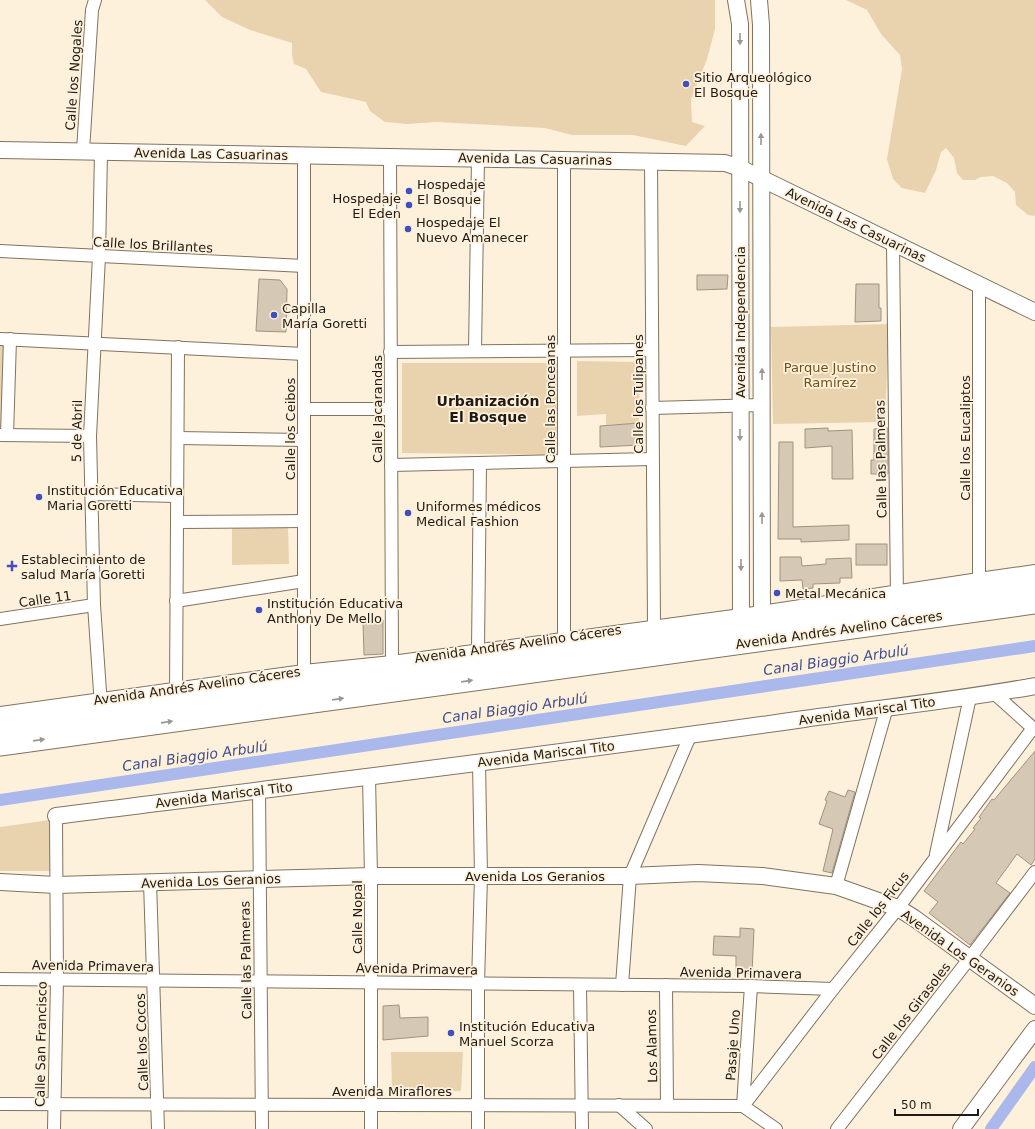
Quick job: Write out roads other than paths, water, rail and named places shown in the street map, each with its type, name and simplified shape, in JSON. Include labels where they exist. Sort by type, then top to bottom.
[{"type":"highway","name":"Avenida Andrés Avelino Cáceres","points":[[762,626],[897,597],[979,585],[1035,583]]},
{"type":"highway","name":"Avenida Andrés Avelino Cáceres","points":[[0,725],[101,705],[176,695],[304,686],[762,626],[1035,603]]},
{"type":"highway","name":"Avenida Andrés Avelino Cáceres","points":[[0,746],[304,686]]},
{"type":"street","name":"Calle los Nogales","points":[[83,151],[92,10],[96,0]]},
{"type":"street","name":"Avenida Independencia","points":[[736,0],[740,24],[741,629]]},
{"type":"street","name":"Avenida Independencia","points":[[759,0],[761,25],[762,626]]},
{"type":"street","name":"Avenida Las Casuarinas","points":[[0,150],[725,163],[761,178],[1035,312]]},
{"type":"street","name":"5 de Abril","points":[[101,152],[90,436],[94,605],[101,705]]},
{"type":"street","name":"Calle los Ceibos","points":[[304,155],[304,686]]},
{"type":"street","name":"Calle Jacarandas","points":[[390,157],[392,662]]},
{"type":"street","points":[[475,352],[478,158]]},
{"type":"street","name":"Calle las Ponceanas","points":[[564,160],[564,638]]},
{"type":"street","name":"Calle los Tulipanes","points":[[651,162],[654,626]]},
{"type":"street","name":"Calle las Palmeras","points":[[893,243],[897,597]]},
{"type":"street","name":"Calle los Brillantes","points":[[0,251],[304,266]]},
{"type":"street","name":"Calle los Eucaliptos","points":[[979,285],[979,585]]},
{"type":"street","points":[[90,436],[4,435],[5,339],[304,354]]},
{"type":"street","points":[[176,695],[178,347]]},
{"type":"street","points":[[390,352],[652,350]]},
{"type":"street","points":[[652,408],[762,405]]},
{"type":"street","points":[[304,409],[391,409]]},
{"type":"street","points":[[178,438],[304,440]]},
{"type":"street","points":[[391,465],[652,459]]},
{"type":"street","points":[[478,650],[480,463]]},
{"type":"street","points":[[91,494],[177,496]]},
{"type":"street","points":[[177,522],[304,521]]},
{"type":"street","name":"Avenida Andrés Avelino Cáceres","points":[[979,585],[1035,571]]},
{"type":"street","points":[[176,601],[304,581]]},
{"type":"street","name":"Calle 11","points":[[0,619],[94,605]]},
{"type":"street","name":"Avenida Andrés Avelino Cáceres","points":[[304,686],[392,662],[654,626],[741,629]]},
{"type":"street","name":"Avenida Mariscal Tito","points":[[56,816],[690,736],[887,707],[995,694],[1035,686]]},
{"type":"street","points":[[995,694],[1034,729]]},
{"type":"street","points":[[935,858],[970,697]]},
{"type":"street","name":"Avenida Andrés Avelino Cáceres","points":[[0,713],[101,705]]},
{"type":"street","points":[[836,886],[887,707]]},
{"type":"street","name":"Calle los Ficus","points":[[743,1106],[833,989],[898,908],[1034,729]]},
{"type":"street","points":[[622,985],[630,876],[690,736]]},
{"type":"street","points":[[478,1129],[478,984],[481,876],[479,762]]},
{"type":"street","name":"Calle Nopal","points":[[369,776],[371,876],[371,1129]]},
{"type":"street","name":"Calle las Palmeras","points":[[259,790],[262,1129]]},
{"type":"street","name":"Calle San Francisco","points":[[54,1129],[57,980],[56,816]]},
{"type":"street","name":"Calle los Girasoles","points":[[837,1129],[1035,872]]},
{"type":"street","name":"Avenida Los Geranios","points":[[0,882],[56,885],[371,876],[630,876],[698,873],[762,876],[836,886],[898,908],[1035,1006]]},
{"type":"street","name":"Calle los Cocos","points":[[150,882],[158,1129]]},
{"type":"street","name":"Avenida Primavera","points":[[0,979],[751,986],[833,989]]},
{"type":"street","points":[[580,984],[582,1129]]},
{"type":"street","name":"Los Alamos","points":[[666,985],[667,1106]]},
{"type":"street","name":"Pasaje Uno","points":[[743,1106],[751,986]]},
{"type":"street","points":[[961,1129],[1035,1029]]},
{"type":"street","name":"Avenida Miraflores","points":[[0,1104],[743,1106]]},
{"type":"street","points":[[619,1105],[646,1129]]},
{"type":"street","points":[[743,1106],[776,1129]]},
{"type":"waterway","name":"Canal Biaggio Arbulú","points":[[0,800],[1035,646]]},
{"type":"waterway","points":[[991,1129],[1035,1067]]},
{"type":"place","name":"Sitio Arqueológico El Bosque","points":[[686,84]]},
{"type":"place","name":"Hospedaje El Bosque","points":[[409,191]]},
{"type":"place","name":"Hospedaje El Eden","points":[[409,205]]},
{"type":"place","name":"Hospedaje El Nuevo Amanecer","points":[[408,229]]},
{"type":"place","name":"Capilla María Goretti","points":[[274,315]]},
{"type":"place","name":"Institución Educativa Maria Goretti","points":[[39,497]]},
{"type":"place","name":"Uniformes médicos Medical Fashion","points":[[408,513]]},
{"type":"place","name":"Establecimiento de salud María Goretti","points":[[12,566]]},
{"type":"place","name":"Metal Mecánica","points":[[777,593]]},
{"type":"place","name":"Institución Educativa Anthony De Mello","points":[[259,610]]},
{"type":"place","name":"Institución Educativa Manuel Scorza","points":[[451,1033]]},
{"type":"district","name":"Urbanización El Bosque","points":[[488,410]]},
{"type":"park label","name":"Parque Justino Ramírez","points":[[830,374]]}]
